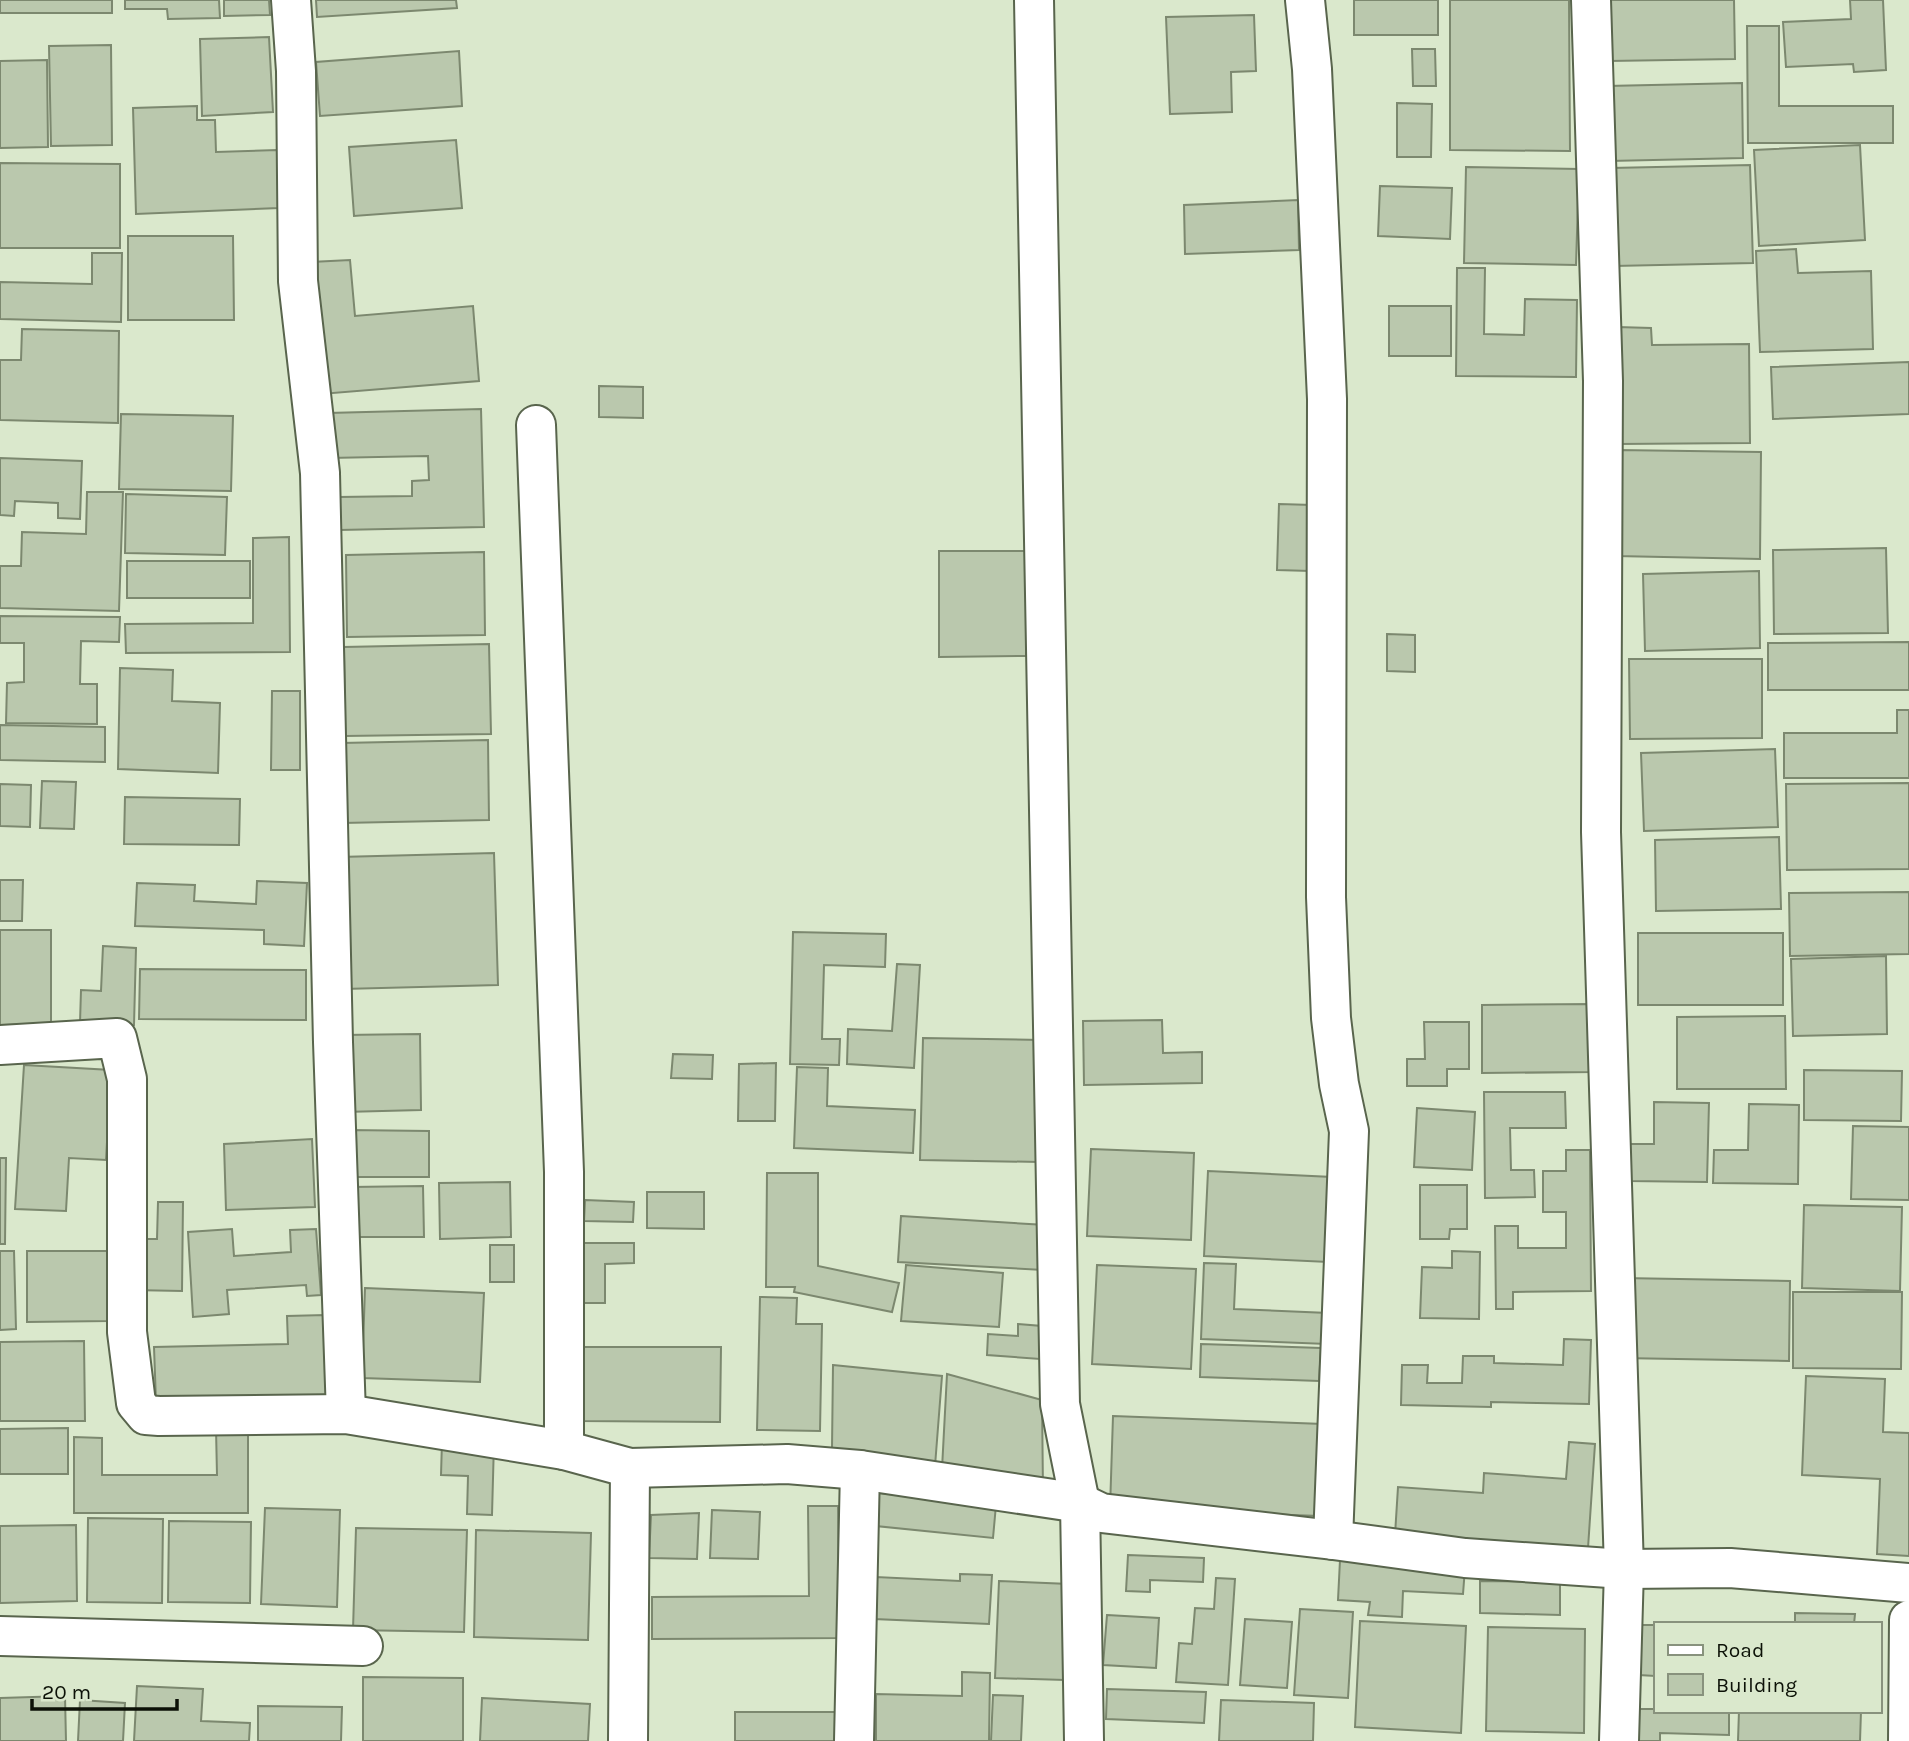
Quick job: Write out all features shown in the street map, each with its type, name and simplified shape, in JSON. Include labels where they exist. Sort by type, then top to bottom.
[{"type":"street","points":[[291,0],[296,71],[298,281],[320,473],[333,1042],[346,1414]]},
{"type":"street","points":[[1034,0],[1060,1404],[1080,1503],[1084,1741]]},
{"type":"street","points":[[1305,0],[1312,69],[1327,399],[1326,897],[1331,1018],[1339,1084],[1349,1131],[1332,1540]]},
{"type":"street","points":[[1591,0],[1603,381],[1601,832],[1624,1569],[1619,1741]]},
{"type":"street","points":[[536,425],[564,1172],[564,1450]]},
{"type":"street","points":[[0,1045],[117,1038],[127,1079],[127,1332],[136,1403],[146,1415],[346,1414],[564,1450],[630,1468],[787,1464],[860,1471],[1080,1503],[1101,1513],[1465,1558],[1624,1569],[1730,1568],[1909,1583]]},
{"type":"street","points":[[628,1741],[630,1468]]},
{"type":"street","points":[[854,1741],[860,1471]]},
{"type":"street","points":[[1908,1741],[1909,1620]]},
{"type":"street","points":[[0,1636],[363,1646]]},
{"type":"building","points":[[0,0],[112,0],[112,13],[0,13]]},
{"type":"building","points":[[125,0],[219,0],[220,18],[168,19],[167,9],[125,9]]},
{"type":"building","points":[[224,0],[269,0],[270,15],[224,16]]},
{"type":"building","points":[[316,0],[456,0],[457,8],[317,17]]},
{"type":"building","points":[[1354,0],[1438,0],[1438,35],[1354,35]]},
{"type":"building","points":[[1450,0],[1569,0],[1570,151],[1450,150]]},
{"type":"building","points":[[1608,0],[1734,0],[1735,59],[1609,61]]},
{"type":"building","points":[[1850,0],[1883,0],[1886,70],[1854,72],[1853,64],[1786,67],[1783,22],[1851,19]]},
{"type":"building","points":[[1254,15],[1256,71],[1231,72],[1232,112],[1170,114],[1166,17]]},
{"type":"building","points":[[1747,26],[1779,26],[1779,106],[1893,106],[1893,143],[1748,143]]},
{"type":"building","points":[[269,37],[273,112],[202,116],[200,39]]},
{"type":"building","points":[[111,45],[112,145],[51,146],[49,46]]},
{"type":"building","points":[[1412,49],[1435,49],[1436,86],[1413,86]]},
{"type":"building","points":[[459,51],[462,106],[320,116],[316,62]]},
{"type":"building","points":[[47,60],[48,147],[0,148],[0,61]]},
{"type":"building","points":[[1742,83],[1743,158],[1609,161],[1607,86]]},
{"type":"building","points":[[1397,103],[1432,104],[1431,157],[1397,157]]},
{"type":"building","points":[[197,106],[197,120],[215,120],[216,152],[277,150],[279,208],[136,214],[133,108]]},
{"type":"building","points":[[456,140],[462,208],[354,216],[349,147]]},
{"type":"building","points":[[1860,145],[1865,240],[1759,246],[1754,150]]},
{"type":"building","points":[[0,163],[120,164],[120,248],[0,248]]},
{"type":"building","points":[[1750,165],[1753,263],[1614,266],[1611,168]]},
{"type":"building","points":[[1466,167],[1579,169],[1576,265],[1464,263]]},
{"type":"building","points":[[1380,186],[1452,188],[1450,239],[1378,236]]},
{"type":"building","points":[[1298,200],[1299,250],[1185,254],[1184,205]]},
{"type":"building","points":[[128,236],[233,236],[234,320],[128,320]]},
{"type":"building","points":[[1796,249],[1798,273],[1871,271],[1873,349],[1760,352],[1756,251]]},
{"type":"building","points":[[92,253],[122,253],[121,322],[0,319],[0,282],[92,284]]},
{"type":"building","points":[[350,260],[355,316],[473,306],[479,381],[321,394],[311,262]]},
{"type":"building","points":[[1457,268],[1485,268],[1484,334],[1524,335],[1525,299],[1577,300],[1576,377],[1456,376]]},
{"type":"building","points":[[1389,306],[1451,306],[1451,356],[1389,356]]},
{"type":"building","points":[[1617,327],[1651,328],[1652,345],[1749,344],[1750,443],[1618,444]]},
{"type":"building","points":[[22,329],[119,331],[118,423],[0,420],[0,360],[21,360]]},
{"type":"building","points":[[1909,362],[1909,414],[1773,419],[1771,367]]},
{"type":"building","points":[[599,386],[643,387],[643,418],[599,417]]},
{"type":"building","points":[[481,409],[484,527],[339,530],[339,497],[412,496],[412,481],[429,480],[428,456],[329,458],[328,413]]},
{"type":"building","points":[[121,414],[233,416],[231,491],[119,489]]},
{"type":"building","points":[[1617,450],[1761,452],[1760,559],[1616,556]]},
{"type":"building","points":[[0,458],[82,461],[80,519],[58,518],[58,503],[15,501],[14,516],[0,515]]},
{"type":"building","points":[[87,492],[123,492],[119,611],[0,608],[0,566],[21,566],[22,532],[86,534]]},
{"type":"building","points":[[126,494],[227,497],[225,555],[125,553]]},
{"type":"building","points":[[1279,504],[1312,505],[1310,571],[1277,570]]},
{"type":"building","points":[[289,537],[290,652],[126,653],[125,624],[253,623],[253,538]]},
{"type":"building","points":[[1886,548],[1888,633],[1774,634],[1773,550]]},
{"type":"building","points":[[939,551],[1027,551],[1026,656],[939,657]]},
{"type":"building","points":[[484,552],[485,635],[347,637],[346,555]]},
{"type":"building","points":[[127,561],[250,561],[250,598],[127,598]]},
{"type":"building","points":[[1759,571],[1760,648],[1645,651],[1643,574]]},
{"type":"building","points":[[0,616],[120,617],[119,642],[81,641],[80,684],[97,684],[97,724],[6,723],[7,683],[24,682],[24,643],[0,643]]},
{"type":"building","points":[[1387,634],[1415,635],[1415,672],[1387,671]]},
{"type":"building","points":[[1909,642],[1909,690],[1768,690],[1768,643]]},
{"type":"building","points":[[489,644],[491,734],[345,736],[344,647]]},
{"type":"building","points":[[1629,659],[1762,659],[1762,738],[1630,739]]},
{"type":"building","points":[[120,668],[173,670],[172,701],[220,703],[218,773],[118,769]]},
{"type":"building","points":[[272,691],[300,691],[300,770],[271,770]]},
{"type":"building","points":[[1897,710],[1909,710],[1909,778],[1784,778],[1784,733],[1897,733]]},
{"type":"building","points":[[0,725],[105,727],[105,762],[0,760]]},
{"type":"building","points":[[488,740],[489,820],[342,823],[341,743]]},
{"type":"building","points":[[1775,749],[1778,827],[1644,831],[1641,753]]},
{"type":"building","points":[[42,781],[76,782],[74,829],[40,828]]},
{"type":"building","points":[[1909,783],[1909,869],[1787,870],[1786,784]]},
{"type":"building","points":[[0,784],[31,785],[30,827],[0,826]]},
{"type":"building","points":[[125,797],[240,799],[239,845],[124,844]]},
{"type":"building","points":[[1779,837],[1781,909],[1656,911],[1655,840]]},
{"type":"building","points":[[494,853],[498,985],[343,989],[339,857]]},
{"type":"building","points":[[0,880],[23,880],[22,921],[0,921]]},
{"type":"building","points":[[257,881],[307,883],[304,946],[264,944],[264,930],[135,926],[137,883],[195,885],[194,901],[256,904]]},
{"type":"building","points":[[1909,892],[1909,954],[1790,956],[1789,893]]},
{"type":"building","points":[[0,930],[51,930],[51,1024],[0,1025]]},
{"type":"building","points":[[793,932],[886,934],[885,967],[824,965],[822,1039],[840,1039],[839,1065],[790,1064]]},
{"type":"building","points":[[1638,933],[1783,933],[1783,1005],[1638,1005]]},
{"type":"building","points":[[103,946],[136,948],[134,1025],[80,1023],[81,990],[101,991]]},
{"type":"building","points":[[1886,956],[1887,1034],[1793,1036],[1791,959]]},
{"type":"building","points":[[897,964],[920,965],[914,1068],[847,1064],[848,1029],[892,1031]]},
{"type":"building","points":[[140,969],[306,970],[306,1020],[139,1019]]},
{"type":"building","points":[[1593,1004],[1594,1072],[1482,1073],[1482,1005]]},
{"type":"building","points":[[1785,1016],[1786,1089],[1677,1089],[1677,1017]]},
{"type":"building","points":[[1162,1020],[1163,1053],[1202,1052],[1202,1083],[1084,1085],[1083,1021]]},
{"type":"building","points":[[1424,1022],[1469,1022],[1469,1069],[1447,1069],[1447,1086],[1407,1086],[1407,1059],[1425,1059]]},
{"type":"building","points":[[420,1034],[421,1110],[344,1112],[342,1035]]},
{"type":"building","points":[[923,1038],[1041,1040],[1039,1162],[920,1160]]},
{"type":"building","points":[[673,1054],[713,1055],[712,1079],[671,1078]]},
{"type":"building","points":[[776,1063],[775,1121],[738,1121],[739,1064]]},
{"type":"building","points":[[24,1065],[111,1070],[106,1160],[69,1158],[66,1211],[15,1209]]},
{"type":"building","points":[[797,1067],[828,1068],[827,1106],[915,1110],[913,1153],[794,1148]]},
{"type":"building","points":[[1804,1070],[1902,1071],[1901,1121],[1804,1120]]},
{"type":"building","points":[[1484,1092],[1565,1092],[1566,1128],[1510,1128],[1511,1170],[1534,1170],[1535,1197],[1485,1198]]},
{"type":"building","points":[[1654,1102],[1709,1103],[1707,1182],[1629,1181],[1630,1144],[1654,1144]]},
{"type":"building","points":[[1749,1104],[1799,1105],[1798,1184],[1713,1183],[1714,1150],[1748,1150]]},
{"type":"building","points":[[1417,1108],[1475,1112],[1472,1170],[1414,1167]]},
{"type":"building","points":[[1853,1126],[1909,1127],[1909,1200],[1851,1199]]},
{"type":"building","points":[[348,1130],[429,1131],[429,1177],[348,1177]]},
{"type":"building","points":[[312,1139],[315,1207],[226,1210],[224,1144]]},
{"type":"building","points":[[1091,1149],[1194,1153],[1191,1240],[1087,1236]]},
{"type":"building","points":[[1566,1150],[1590,1150],[1591,1291],[1513,1292],[1513,1309],[1496,1309],[1495,1226],[1518,1226],[1518,1248],[1566,1248],[1566,1212],[1543,1212],[1543,1171],[1566,1171]]},
{"type":"building","points":[[0,1158],[6,1158],[5,1244],[0,1244]]},
{"type":"building","points":[[1208,1171],[1332,1177],[1328,1262],[1204,1256]]},
{"type":"building","points":[[767,1173],[818,1173],[818,1266],[899,1283],[892,1312],[794,1292],[795,1287],[766,1287]]},
{"type":"building","points":[[510,1182],[511,1237],[440,1239],[439,1183]]},
{"type":"building","points":[[1420,1185],[1467,1185],[1467,1229],[1450,1229],[1449,1239],[1420,1239]]},
{"type":"building","points":[[423,1186],[424,1237],[351,1237],[351,1187]]},
{"type":"building","points":[[647,1192],[704,1192],[704,1229],[647,1228]]},
{"type":"building","points":[[585,1200],[634,1202],[633,1222],[584,1221]]},
{"type":"building","points":[[158,1202],[183,1202],[182,1291],[132,1290],[133,1239],[157,1239]]},
{"type":"building","points":[[1804,1205],[1902,1207],[1900,1291],[1802,1288]]},
{"type":"building","points":[[901,1216],[1046,1225],[1043,1270],[898,1262]]},
{"type":"building","points":[[232,1229],[234,1256],[291,1252],[290,1230],[316,1229],[321,1295],[307,1296],[306,1285],[227,1290],[229,1314],[193,1317],[188,1232]]},
{"type":"building","points":[[582,1243],[634,1243],[634,1263],[605,1264],[605,1303],[582,1303]]},
{"type":"building","points":[[490,1245],[514,1245],[514,1282],[490,1282]]},
{"type":"building","points":[[0,1251],[14,1251],[16,1329],[0,1330]]},
{"type":"building","points":[[27,1251],[109,1251],[109,1321],[27,1322]]},
{"type":"building","points":[[1452,1251],[1480,1252],[1479,1319],[1420,1318],[1422,1267],[1452,1268]]},
{"type":"building","points":[[1204,1263],[1236,1264],[1234,1309],[1328,1313],[1327,1344],[1201,1339]]},
{"type":"building","points":[[906,1265],[1003,1273],[999,1327],[901,1321]]},
{"type":"building","points":[[1097,1265],[1196,1269],[1191,1369],[1092,1364]]},
{"type":"building","points":[[1622,1278],[1790,1281],[1789,1361],[1620,1358]]},
{"type":"building","points":[[365,1288],[484,1293],[480,1382],[362,1378]]},
{"type":"building","points":[[1793,1292],[1902,1292],[1901,1369],[1793,1368]]},
{"type":"building","points":[[760,1297],[797,1298],[796,1324],[822,1324],[820,1431],[757,1430]]},
{"type":"building","points":[[325,1315],[328,1397],[156,1402],[154,1347],[288,1344],[287,1316]]},
{"type":"building","points":[[1018,1324],[1042,1326],[1040,1359],[987,1355],[988,1334],[1018,1336]]},
{"type":"building","points":[[1564,1339],[1591,1340],[1589,1404],[1491,1402],[1491,1407],[1401,1405],[1402,1365],[1428,1365],[1427,1383],[1462,1383],[1463,1356],[1494,1356],[1494,1363],[1563,1365]]},
{"type":"building","points":[[84,1341],[85,1421],[0,1421],[0,1342]]},
{"type":"building","points":[[1201,1344],[1321,1348],[1319,1381],[1200,1377]]},
{"type":"building","points":[[579,1347],[721,1347],[720,1422],[579,1421]]},
{"type":"building","points":[[833,1365],[942,1376],[935,1466],[832,1448]]},
{"type":"building","points":[[947,1374],[1042,1400],[1043,1491],[942,1469]]},
{"type":"building","points":[[1806,1376],[1885,1379],[1883,1432],[1909,1433],[1909,1556],[1877,1554],[1880,1479],[1802,1475]]},
{"type":"building","points":[[1113,1416],[1323,1424],[1320,1516],[1110,1509]]},
{"type":"building","points":[[68,1428],[68,1474],[0,1474],[0,1429]]},
{"type":"building","points":[[216,1429],[248,1429],[248,1513],[74,1513],[74,1437],[102,1438],[102,1475],[217,1475]]},
{"type":"building","points":[[442,1441],[494,1442],[492,1515],[467,1514],[468,1476],[441,1475]]},
{"type":"building","points":[[1569,1442],[1595,1444],[1588,1548],[1395,1535],[1398,1487],[1483,1493],[1484,1473],[1566,1479]]},
{"type":"building","points":[[879,1493],[996,1505],[993,1538],[876,1526]]},
{"type":"building","points":[[808,1506],[838,1506],[839,1638],[652,1639],[652,1597],[809,1596]]},
{"type":"building","points":[[265,1508],[340,1510],[337,1607],[261,1604]]},
{"type":"building","points":[[712,1510],[760,1512],[758,1559],[710,1558]]},
{"type":"building","points":[[699,1513],[697,1559],[649,1558],[651,1515]]},
{"type":"building","points":[[88,1518],[163,1519],[162,1603],[87,1602]]},
{"type":"building","points":[[169,1521],[251,1522],[250,1603],[168,1602]]},
{"type":"building","points":[[76,1525],[77,1601],[0,1603],[0,1526]]},
{"type":"building","points":[[356,1528],[467,1530],[464,1632],[353,1630]]},
{"type":"building","points":[[476,1530],[591,1533],[588,1640],[474,1637]]},
{"type":"building","points":[[1128,1555],[1204,1558],[1203,1582],[1150,1580],[1150,1592],[1126,1591]]},
{"type":"building","points":[[1340,1560],[1465,1568],[1463,1594],[1403,1591],[1402,1617],[1368,1615],[1370,1602],[1338,1600]]},
{"type":"building","points":[[960,1574],[992,1575],[989,1624],[874,1619],[876,1577],[960,1581]]},
{"type":"building","points":[[1216,1578],[1235,1579],[1228,1685],[1176,1682],[1179,1643],[1192,1644],[1195,1608],[1214,1609]]},
{"type":"building","points":[[999,1581],[1069,1584],[1065,1680],[995,1678]]},
{"type":"building","points":[[1480,1581],[1560,1582],[1560,1615],[1480,1613]]},
{"type":"building","points":[[1300,1609],[1353,1612],[1348,1698],[1294,1695]]},
{"type":"building","points":[[1795,1613],[1855,1614],[1854,1622],[1795,1622]]},
{"type":"building","points":[[1107,1615],[1159,1618],[1156,1668],[1103,1665]]},
{"type":"building","points":[[1245,1619],[1292,1622],[1287,1688],[1240,1685]]},
{"type":"building","points":[[1360,1621],[1466,1626],[1461,1733],[1355,1727]]},
{"type":"building","points":[[1641,1625],[1654,1625],[1654,1676],[1639,1675]]},
{"type":"building","points":[[1488,1627],[1585,1629],[1584,1733],[1486,1731]]},
{"type":"building","points":[[962,1672],[990,1673],[989,1741],[876,1741],[876,1694],[962,1696]]},
{"type":"building","points":[[363,1677],[463,1678],[463,1741],[363,1741]]},
{"type":"building","points":[[137,1686],[203,1689],[201,1721],[250,1723],[249,1741],[134,1741]]},
{"type":"building","points":[[1107,1689],[1206,1692],[1204,1723],[1106,1719]]},
{"type":"building","points":[[993,1695],[1023,1696],[1021,1741],[991,1741]]},
{"type":"building","points":[[65,1696],[66,1741],[0,1741],[0,1698]]},
{"type":"building","points":[[482,1698],[590,1704],[588,1741],[480,1741]]},
{"type":"building","points":[[80,1700],[125,1703],[123,1741],[78,1741]]},
{"type":"building","points":[[1221,1700],[1314,1703],[1313,1741],[1219,1741]]},
{"type":"building","points":[[258,1706],[342,1707],[341,1741],[258,1741]]},
{"type":"building","points":[[1637,1709],[1654,1709],[1654,1713],[1729,1713],[1729,1735],[1660,1733],[1660,1741],[1636,1741]]},
{"type":"building","points":[[735,1712],[840,1712],[840,1741],[735,1741]]},
{"type":"building","points":[[1739,1713],[1861,1713],[1860,1741],[1738,1741]]}]
